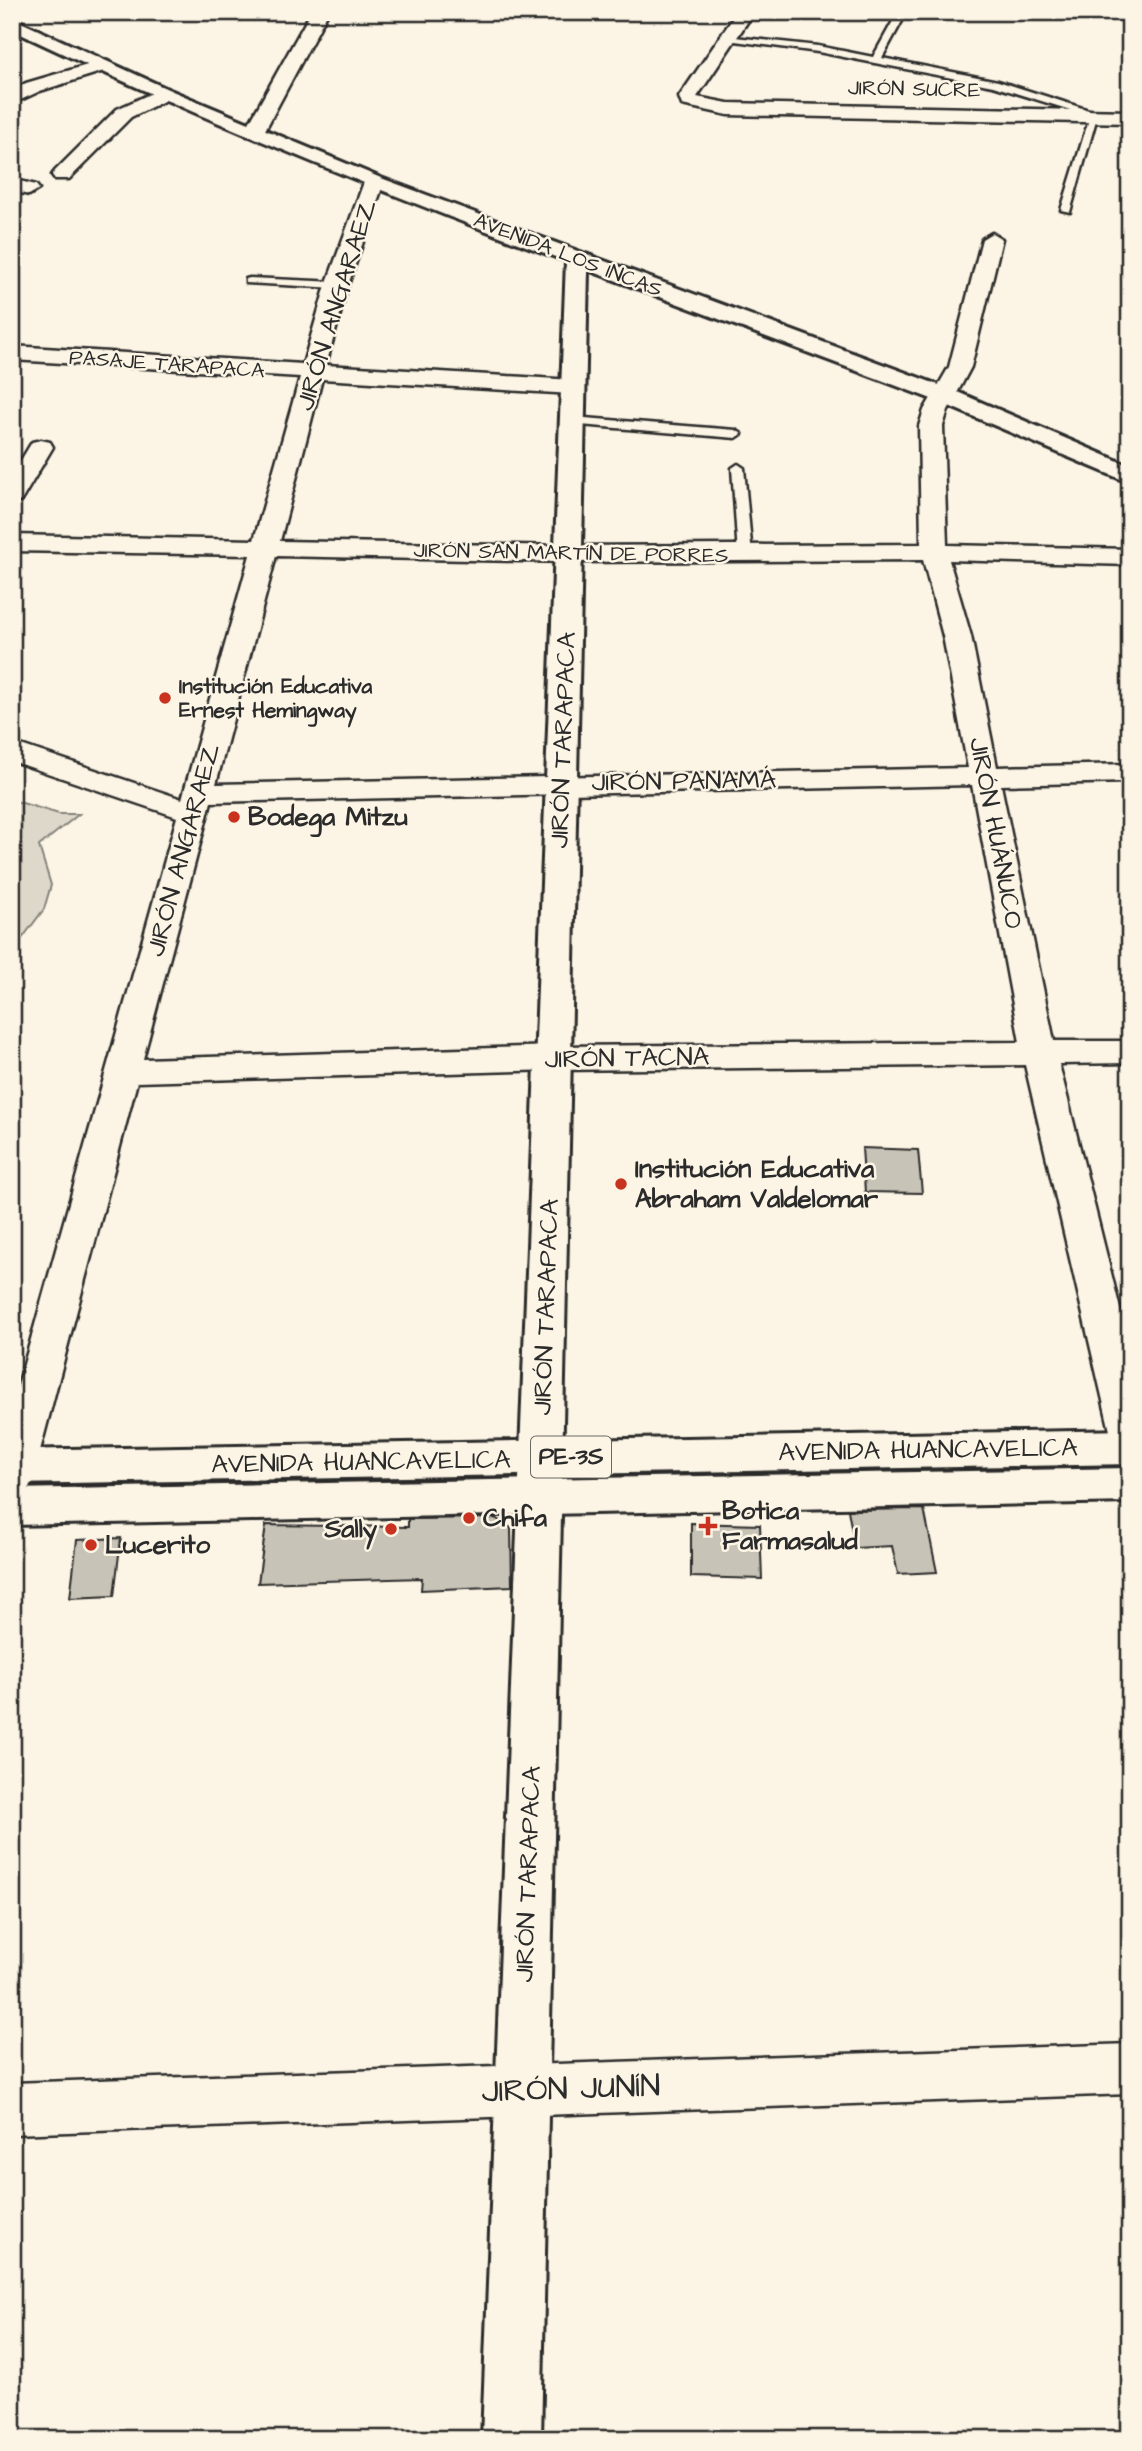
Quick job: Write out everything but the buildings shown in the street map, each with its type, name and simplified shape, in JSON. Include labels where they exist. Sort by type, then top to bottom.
[{"type":"main road","name":"AVENIDA LOS INCAS","points":[[12,23],[163,94],[374,182],[946,396],[1130,475]]},
{"type":"main road","name":"JIRÓN TARAPACA","points":[[511,2439],[578,259]]},
{"type":"main road","name":"AVENIDA HUANCAVELICA","points":[[540,1477],[1130,1447]]},
{"type":"main road","name":"AVENIDA HUANCAVELICA","points":[[13,1480],[540,1477],[1130,1485]]},
{"type":"street","points":[[254,132],[320,12]]},
{"type":"street","points":[[725,38],[746,12]]},
{"type":"street","name":"JIRÓN SUCRE","points":[[725,38],[688,97],[698,105],[727,109],[1130,117]]},
{"type":"street","points":[[12,97],[33,87],[101,66]]},
{"type":"street","points":[[62,175],[124,113],[163,94]]},
{"type":"street","name":"JIRÓN ANGARAEZ","points":[[13,1480],[312,374],[337,285],[374,182]]},
{"type":"street","name":"JIRÓN HUÁNUCO","points":[[992,239],[960,367],[936,410],[931,426],[934,552],[957,636],[1039,1053],[1130,1431]]},
{"type":"street","name":"PASAJE TARAPACA","points":[[12,353],[312,374],[573,387]]},
{"type":"street","points":[[12,496],[41,447]]},
{"type":"street","name":"JIRÓN SAN MARTÍN DE PORRES","points":[[12,543],[568,554],[934,552],[1130,557]]},
{"type":"street","name":"JIRÓN PANAMÁ","points":[[12,751],[195,803],[561,784],[1130,773]]},
{"type":"street","name":"JIRÓN TACNA","points":[[124,1071],[554,1058],[1130,1052]]},
{"type":"street","name":"JIRÓN JUNÍN","points":[[12,2109],[1130,2069]]},
{"type":"lane","points":[[77,12],[128,13]]},
{"type":"lane","points":[[876,60],[903,12]]},
{"type":"lane","points":[[725,38],[818,49],[995,83],[1095,115],[1066,210]]},
{"type":"lane","points":[[250,281],[337,285]]},
{"type":"lane","points":[[572,421],[736,434]]},
{"type":"lane","points":[[738,468],[745,555]]},
{"type":"shaded area","points":[[12,800],[59,814],[79,814],[39,846],[51,885],[44,909],[12,952]]},
{"type":"place","name":"Institución Educativa Ernest Hemingway","points":[[165,698]]},
{"type":"place","name":"Bodega Mitzu","points":[[234,817]]},
{"type":"place","name":"Institución Educativa Abraham Valdelomar","points":[[621,1184]]},
{"type":"place","name":"Chifa","points":[[469,1518]]},
{"type":"place","name":"Botica Farmasalud","points":[[708,1526]]},
{"type":"place","name":"Sally","points":[[391,1529]]},
{"type":"place","name":"Lucerito","points":[[91,1545]]}]
